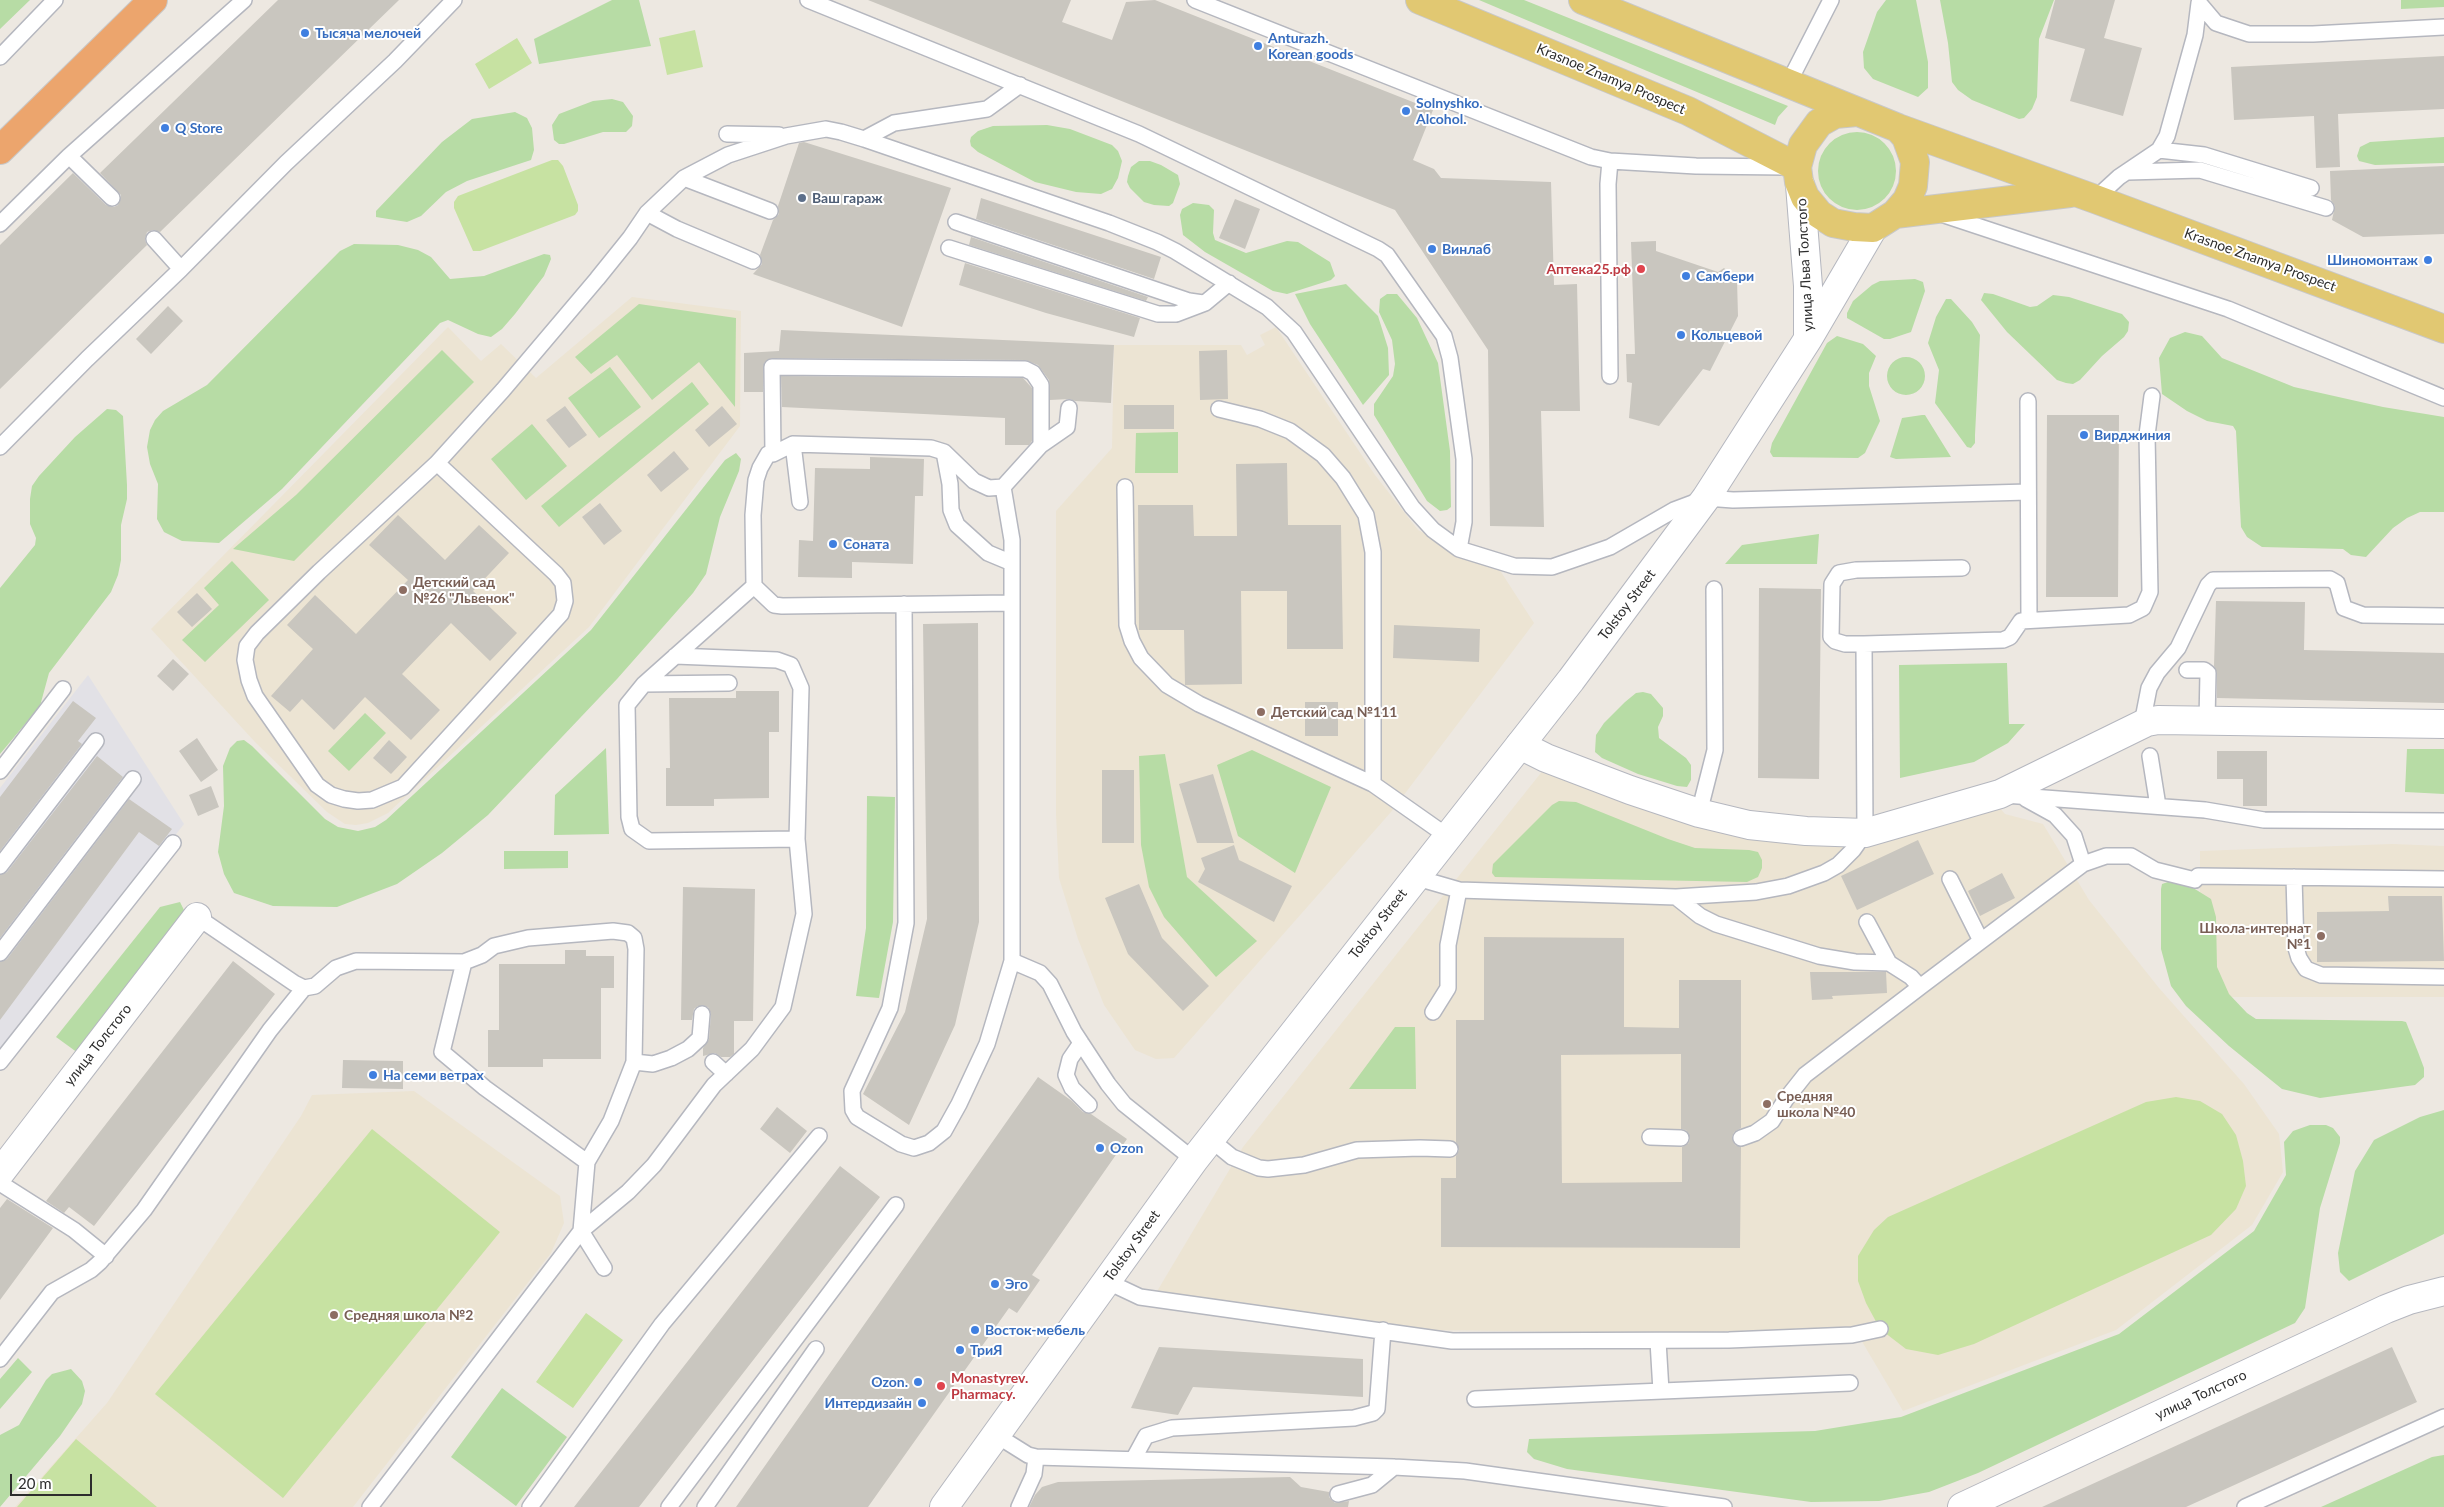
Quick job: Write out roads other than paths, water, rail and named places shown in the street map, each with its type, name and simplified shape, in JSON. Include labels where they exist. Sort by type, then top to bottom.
[{"type":"highway","points":[[0,150],[153,0]]},
{"type":"main road","name":"Krasnoe Znamya Prospect","points":[[1420,0],[1688,111],[1799,176]]},
{"type":"main road","points":[[1583,0],[1898,128],[1906,137],[1913,153],[1914,186],[1908,200],[1895,214],[1873,228],[1843,226],[1826,219],[1813,208],[1799,176],[1803,145],[1819,123],[1835,114],[1857,112]]},
{"type":"main road","name":"Krasnoe Znamya Prospect","points":[[1898,128],[2444,329]]},
{"type":"main road","points":[[1895,214],[2085,196]]},
{"type":"street","name":"улица Льва Толстого","points":[[1799,176],[1808,286],[1808,339]]},
{"type":"street","name":"улица Льва Толстого","points":[[1808,339],[1873,228]]},
{"type":"street","name":"Tolstoy Street","points":[[944,1507],[1202,1150],[1414,877],[1520,745],[1706,498],[1808,339]]},
{"type":"street","points":[[1520,745],[1546,758],[1630,790],[1699,813],[1749,825],[1806,831],[1865,833],[2011,796],[2142,724],[2158,720],[2444,724]]},
{"type":"street","name":"улица Толстого","points":[[0,1173],[197,917]]},
{"type":"street","name":"улица Толстого","points":[[1962,1507],[2386,1309],[2409,1300],[2444,1291]]},
{"type":"lane","points":[[0,57],[55,0]]},
{"type":"lane","points":[[0,224],[69,156],[244,0]]},
{"type":"lane","points":[[0,447],[87,359],[182,269],[286,163],[395,61],[454,0]]},
{"type":"lane","points":[[808,0],[1140,134],[1378,249],[1387,256],[1444,336],[1450,358],[1464,458],[1464,522],[1459,549]]},
{"type":"lane","points":[[1195,0],[1591,157],[1799,176]]},
{"type":"lane","points":[[1788,84],[1830,0]]},
{"type":"lane","points":[[2198,1],[2216,23],[2249,34],[2313,34],[2444,27]]},
{"type":"lane","points":[[2085,196],[2159,150],[2167,136],[2194,35],[2198,1]]},
{"type":"lane","points":[[864,140],[894,122],[987,109],[1020,85]]},
{"type":"lane","points":[[437,463],[556,574],[563,583],[565,601],[561,614],[403,787],[372,800],[358,802],[330,795],[318,785],[255,696],[245,660],[247,646],[257,633],[319,572],[437,463],[503,390],[578,301],[630,238],[646,213],[684,178],[728,155],[786,136],[826,129],[841,132],[1109,223],[1175,251],[1267,307],[1294,332],[1412,507],[1433,530],[1459,549],[1514,566],[1552,567],[1610,547],[1674,510],[1706,498],[1733,500],[2028,492]]},
{"type":"lane","points":[[727,134],[763,133],[786,136]]},
{"type":"lane","points":[[2159,150],[2204,155],[2311,188]]},
{"type":"lane","points":[[69,156],[112,198]]},
{"type":"lane","points":[[1610,160],[1608,184],[1610,376]]},
{"type":"lane","points":[[2126,172],[2200,170],[2326,208]]},
{"type":"lane","points":[[684,178],[770,212]]},
{"type":"lane","points":[[1928,210],[2228,309],[2444,398]]},
{"type":"lane","points":[[646,213],[677,229],[753,261]]},
{"type":"lane","points":[[956,222],[1188,301],[1205,303]]},
{"type":"lane","points":[[154,239],[182,269]]},
{"type":"lane","points":[[949,248],[1158,314],[1176,314],[1205,303],[1229,283]]},
{"type":"lane","points":[[774,454],[775,363],[1025,369],[1033,373],[1041,385],[1041,445]]},
{"type":"lane","points":[[1962,568],[1856,570],[1839,573],[1832,584],[1831,637],[1835,642],[1845,644],[2003,640],[2010,637],[2021,621],[2129,615],[2143,608],[2150,592],[2147,435],[2152,396]]},
{"type":"lane","points":[[2028,401],[2029,620]]},
{"type":"lane","points":[[1011,603],[774,605],[754,586],[753,515],[756,480],[768,454],[774,454],[793,444],[910,447],[931,448],[944,452],[974,480],[989,488],[1003,487],[1041,445],[1067,427],[1069,408]]},
{"type":"lane","points":[[1219,410],[1260,419],[1290,432],[1323,455],[1343,478],[1366,515],[1372,552],[1372,784]]},
{"type":"lane","points":[[793,444],[800,502]]},
{"type":"lane","points":[[944,452],[950,484],[951,510],[957,525],[988,552],[1012,563]]},
{"type":"lane","points":[[904,604],[906,923],[890,1008],[852,1091],[853,1110],[857,1117],[901,1144],[914,1148],[929,1142],[944,1131],[987,1044],[1012,960],[1012,563],[1010,521],[1003,487]]},
{"type":"lane","points":[[1125,487],[1127,625],[1132,642],[1142,658],[1167,685],[1199,704],[1372,784],[1447,836]]},
{"type":"lane","points":[[2142,724],[2149,688],[2157,673],[2178,648],[2208,585],[2213,580],[2330,579],[2337,583],[2344,608],[2363,615],[2444,616]]},
{"type":"lane","points":[[754,586],[644,684],[627,705],[629,818],[632,829],[649,841],[797,839]]},
{"type":"lane","points":[[1699,813],[1715,750],[1714,589]]},
{"type":"lane","points":[[1414,877],[1459,890],[1676,897],[1756,892],[1802,881],[1824,873],[1838,865],[1853,850],[1865,833],[1864,644]]},
{"type":"lane","points":[[370,1507],[581,1230],[628,1192],[654,1166],[714,1085],[757,1042],[783,1007],[804,914],[797,839],[801,688],[791,665],[778,660],[675,656]]},
{"type":"lane","points":[[2187,670],[2208,673],[2207,721]]},
{"type":"lane","points":[[644,684],[730,683]]},
{"type":"lane","points":[[0,771],[63,689]]},
{"type":"lane","points":[[0,866],[96,741]]},
{"type":"lane","points":[[2150,756],[2158,806]]},
{"type":"lane","points":[[0,953],[133,778]]},
{"type":"lane","points":[[2011,796],[2205,810],[2264,820],[2444,821]]},
{"type":"lane","points":[[2011,796],[2054,815],[2074,836],[2083,864]]},
{"type":"lane","points":[[0,1062],[173,843]]},
{"type":"lane","points":[[1740,1138],[1755,1133],[1772,1121],[1786,1098],[1805,1075],[2083,864],[2106,856],[2131,856],[2155,870],[2195,880],[2198,876],[2444,879]]},
{"type":"lane","points":[[2294,877],[2296,948],[2299,958],[2306,969],[2321,975],[2444,977]]},
{"type":"lane","points":[[1950,879],[1981,941]]},
{"type":"lane","points":[[1433,1012],[1448,988],[1448,945],[1459,890]]},
{"type":"lane","points":[[1676,897],[1700,916],[1716,924],[1791,949],[1855,962],[1889,963]]},
{"type":"lane","points":[[197,917],[294,984],[304,988],[315,986],[336,968],[356,960],[464,962],[509,941],[613,931],[628,933],[634,938],[636,949],[634,1062],[611,1120],[587,1162],[581,1230],[604,1268]]},
{"type":"lane","points":[[1867,922],[1889,963],[1912,978],[1920,987]]},
{"type":"lane","points":[[1012,960],[1040,973],[1050,984],[1081,1043],[1108,1084],[1124,1104],[1202,1150],[1232,1157],[1259,1168],[1268,1169],[1304,1165],[1357,1150],[1450,1149]]},
{"type":"lane","points":[[464,962],[442,1052],[485,1088],[587,1162]]},
{"type":"lane","points":[[0,1359],[52,1292],[91,1270],[106,1256],[144,1210],[270,1030],[304,988]]},
{"type":"lane","points":[[634,1062],[653,1064],[671,1058],[688,1049],[700,1038],[702,1014]]},
{"type":"lane","points":[[1081,1043],[1070,1059],[1066,1075],[1072,1088],[1089,1105]]},
{"type":"lane","points":[[713,1062],[726,1074]]},
{"type":"lane","points":[[530,1507],[662,1324],[820,1136]]},
{"type":"lane","points":[[1650,1137],[1682,1138]]},
{"type":"lane","points":[[0,1183],[74,1230],[106,1256]]},
{"type":"lane","points":[[669,1507],[896,1205]]},
{"type":"lane","points":[[1106,1281],[1140,1297],[1452,1341],[1658,1341],[1852,1335],[1880,1329]]},
{"type":"lane","points":[[1134,1458],[1146,1436],[1172,1428],[1354,1418],[1373,1414],[1376,1409],[1383,1330]]},
{"type":"lane","points":[[1658,1341],[1661,1392]]},
{"type":"lane","points":[[705,1507],[816,1349]]},
{"type":"lane","points":[[1475,1399],[1850,1383]]},
{"type":"lane","points":[[2246,1507],[2444,1417]]},
{"type":"lane","points":[[996,1435],[1028,1455],[1036,1456],[1394,1467],[1465,1471],[1724,1507]]},
{"type":"lane","points":[[1019,1507],[1034,1474],[1036,1456]]},
{"type":"lane","points":[[1338,1494],[1372,1484],[1394,1467]]},
{"type":"place","name":"Тысяча мелочей","points":[[305,33]]},
{"type":"place","name":"Anturazh. Korean goods","points":[[1258,46]]},
{"type":"place","name":"Solnyshko. Alcohol.","points":[[1406,111]]},
{"type":"place","name":"Q Store","points":[[165,128]]},
{"type":"place","name":"Ваш гараж","points":[[802,198]]},
{"type":"place","name":"Винлаб","points":[[1432,249]]},
{"type":"place","name":"Шиномонтаж","points":[[2428,260]]},
{"type":"place","name":"Аптека25.рф","points":[[1641,269]]},
{"type":"place","name":"Самбери","points":[[1686,276]]},
{"type":"place","name":"Кольцевой","points":[[1681,335]]},
{"type":"place","name":"Вирджиния","points":[[2084,435]]},
{"type":"place","name":"Соната","points":[[833,544]]},
{"type":"place","name":"Детский сад №26 \"Львенок\"","points":[[403,590]]},
{"type":"place","name":"Детский сад №111","points":[[1261,712]]},
{"type":"place","name":"Школа-интернат №1","points":[[2321,936]]},
{"type":"place","name":"На семи ветрах","points":[[373,1075]]},
{"type":"place","name":"Средняя школа №40","points":[[1767,1104]]},
{"type":"place","name":"Ozon","points":[[1100,1148]]},
{"type":"place","name":"Эго","points":[[995,1284]]},
{"type":"place","name":"Средняя школа №2","points":[[334,1315]]},
{"type":"place","name":"Восток-мебель","points":[[975,1330]]},
{"type":"place","name":"ТриЯ","points":[[960,1350]]},
{"type":"place","name":"Ozon.","points":[[918,1382]]},
{"type":"place","name":"Monastyrev. Pharmacy.","points":[[941,1386]]},
{"type":"place","name":"Интердизайн","points":[[922,1403]]}]
